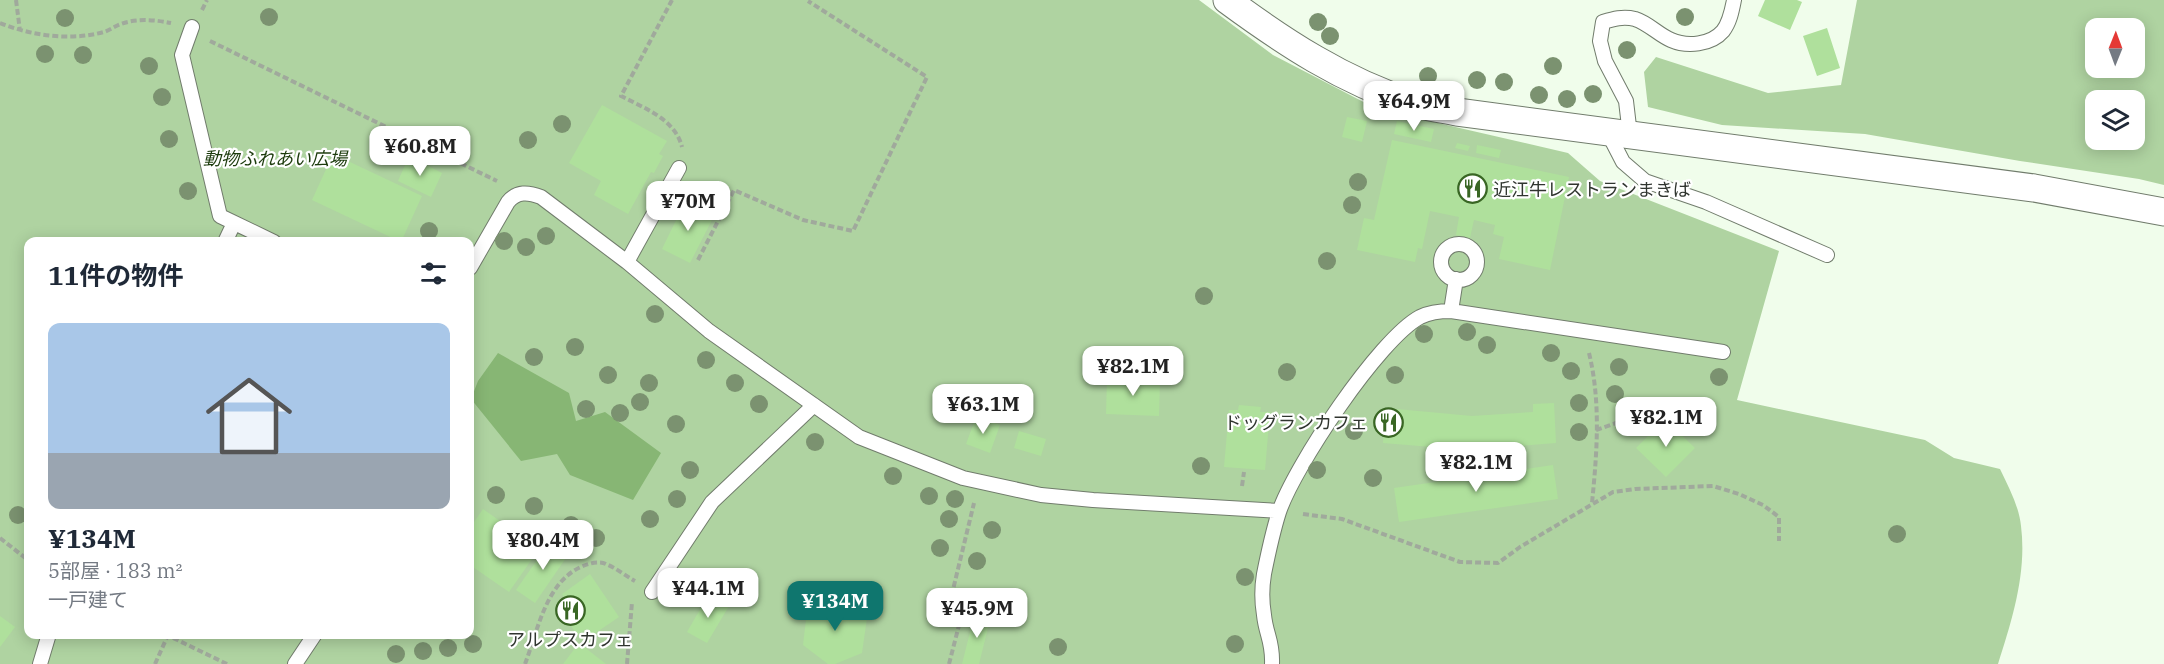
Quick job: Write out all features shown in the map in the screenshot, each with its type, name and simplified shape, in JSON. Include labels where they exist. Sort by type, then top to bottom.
[{"type":"street","points":[[1227,0],[1299,51],[1376,90],[1414,104],[1457,112],[2034,188],[2164,212]]},
{"type":"lane","points":[[1734,0],[1725,29],[1716,37],[1690,45],[1671,40],[1635,19],[1616,18],[1603,22],[1600,41],[1605,61],[1626,101],[1618,133],[1623,162],[1645,182],[1707,202],[1827,255]]},
{"type":"lane","points":[[191,29],[182,55],[220,216],[263,237]]},
{"type":"lane","points":[[627,262],[679,168]]},
{"type":"lane","points":[[474,261],[513,196],[521,193],[541,197],[627,262],[709,331],[859,437],[963,477],[1041,495],[1280,511]]},
{"type":"lane","points":[[227,237],[234,223]]},
{"type":"lane","points":[[1451,311],[1456,279]]},
{"type":"lane","points":[[1272,664],[1273,647],[1264,615],[1263,577],[1280,511],[1326,426],[1376,358],[1402,330],[1420,317],[1435,312],[1451,311],[1723,352]]},
{"type":"lane","points":[[649,590],[712,502],[814,405]]},
{"type":"lane","points":[[40,664],[48,639]]},
{"type":"lane","points":[[295,664],[312,639]]},
{"type":"path","points":[[16,0],[20,31]]},
{"type":"path","points":[[672,0],[621,96],[657,114],[674,130],[683,153],[679,168]]},
{"type":"path","points":[[698,260],[734,190],[803,220],[853,231],[927,77],[808,0]]},
{"type":"path","points":[[0,23],[20,31],[70,37],[106,31],[122,23],[139,21],[158,20],[191,29],[521,193]]},
{"type":"path","points":[[1584,332],[1596,380],[1592,504]]},
{"type":"path","points":[[1596,430],[1616,423],[1640,405],[1654,400]]},
{"type":"path","points":[[949,664],[964,606],[950,602],[979,481]]},
{"type":"path","points":[[1280,511],[1342,519],[1460,562],[1498,563],[1520,547],[1613,492],[1713,486],[1763,505],[1779,518],[1779,541]]},
{"type":"path","points":[[0,538],[24,557]]},
{"type":"path","points":[[525,664],[548,600],[557,586],[568,574],[591,563],[605,563],[649,590],[633,601],[627,664]]},
{"type":"path","points":[[154,664],[165,639]]},
{"type":"path","points":[[175,639],[227,664]]},
{"type":"green space","name":"動物ふれあい広場","points":[[0,0],[1199,0],[1273,55],[1377,109],[1568,153],[1600,181],[1779,251],[1737,400],[1925,440],[1954,458],[2000,469],[2018,511],[2022,561],[2017,596],[1998,664],[0,664]]},
{"type":"green space","points":[[1857,0],[2164,0],[2164,185],[1865,134],[1722,125],[1648,107],[1644,72],[1656,57],[1768,93],[1841,85]]},
{"type":"shaded area","points":[[498,353],[569,393],[576,421],[605,412],[661,453],[633,500],[570,475],[557,454],[521,461],[474,403],[474,391],[478,381]]},
{"type":"building","points":[[1765,0],[1802,2],[1790,30],[1758,16]]},
{"type":"building","points":[[1827,28],[1840,68],[1817,76],[1803,36]]},
{"type":"building","points":[[602,105],[667,141],[659,154],[663,156],[654,173],[651,172],[628,214],[594,195],[601,181],[569,163]]},
{"type":"building","points":[[1347,117],[1367,121],[1362,142],[1342,137]]},
{"type":"building","points":[[1397,121],[1434,129],[1431,142],[1394,134]]},
{"type":"building","points":[[1392,140],[1569,177],[1550,270],[1499,259],[1504,237],[1493,234],[1495,225],[1474,220],[1470,238],[1456,235],[1459,217],[1430,211],[1422,249],[1418,248],[1415,262],[1357,250],[1364,218],[1374,220]]},
{"type":"building","points":[[1457,143],[1470,146],[1468,151],[1455,148]]},
{"type":"building","points":[[1477,145],[1501,150],[1499,158],[1476,153]]},
{"type":"building","points":[[333,154],[422,196],[403,237],[390,237],[312,200]]},
{"type":"building","points":[[409,156],[442,173],[431,197],[398,181]]},
{"type":"building","points":[[685,202],[714,216],[690,263],[662,249]]},
{"type":"building","points":[[1107,379],[1160,381],[1159,416],[1106,414]]},
{"type":"building","points":[[1554,403],[1556,443],[1469,450],[1383,443],[1386,408],[1472,416],[1533,412],[1533,404]]},
{"type":"building","points":[[1239,405],[1261,407],[1260,412],[1270,412],[1265,470],[1224,467],[1229,410],[1238,410]]},
{"type":"building","points":[[976,417],[1000,425],[990,453],[966,444]]},
{"type":"building","points":[[1665,419],[1695,448],[1666,477],[1636,448]]},
{"type":"building","points":[[1019,431],[1046,439],[1041,456],[1014,448]]},
{"type":"building","points":[[1553,465],[1558,499],[1399,522],[1394,488]]},
{"type":"building","points":[[483,509],[539,549],[509,592],[474,568],[474,522]]},
{"type":"building","points":[[551,540],[570,552],[535,603],[516,590]]},
{"type":"building","points":[[590,574],[619,617],[591,636],[586,629],[577,635],[558,606],[566,600],[562,594]]},
{"type":"building","points":[[709,594],[729,606],[707,643],[687,632]]},
{"type":"building","points":[[839,598],[867,618],[862,653],[835,664],[828,664],[803,645],[807,611]]},
{"type":"building","points":[[975,612],[991,616],[979,664],[962,664]]},
{"type":"building","points":[[0,616],[15,627],[0,647]]},
{"type":"building","points":[[579,643],[606,664],[563,664]]},
{"type":"place","name":"近江牛レストランまきば","points":[[1472,189]]},
{"type":"place","name":"ドッグランカフェ","points":[[1389,422]]},
{"type":"place","name":"アルプスカフェ","points":[[570,610]]}]
